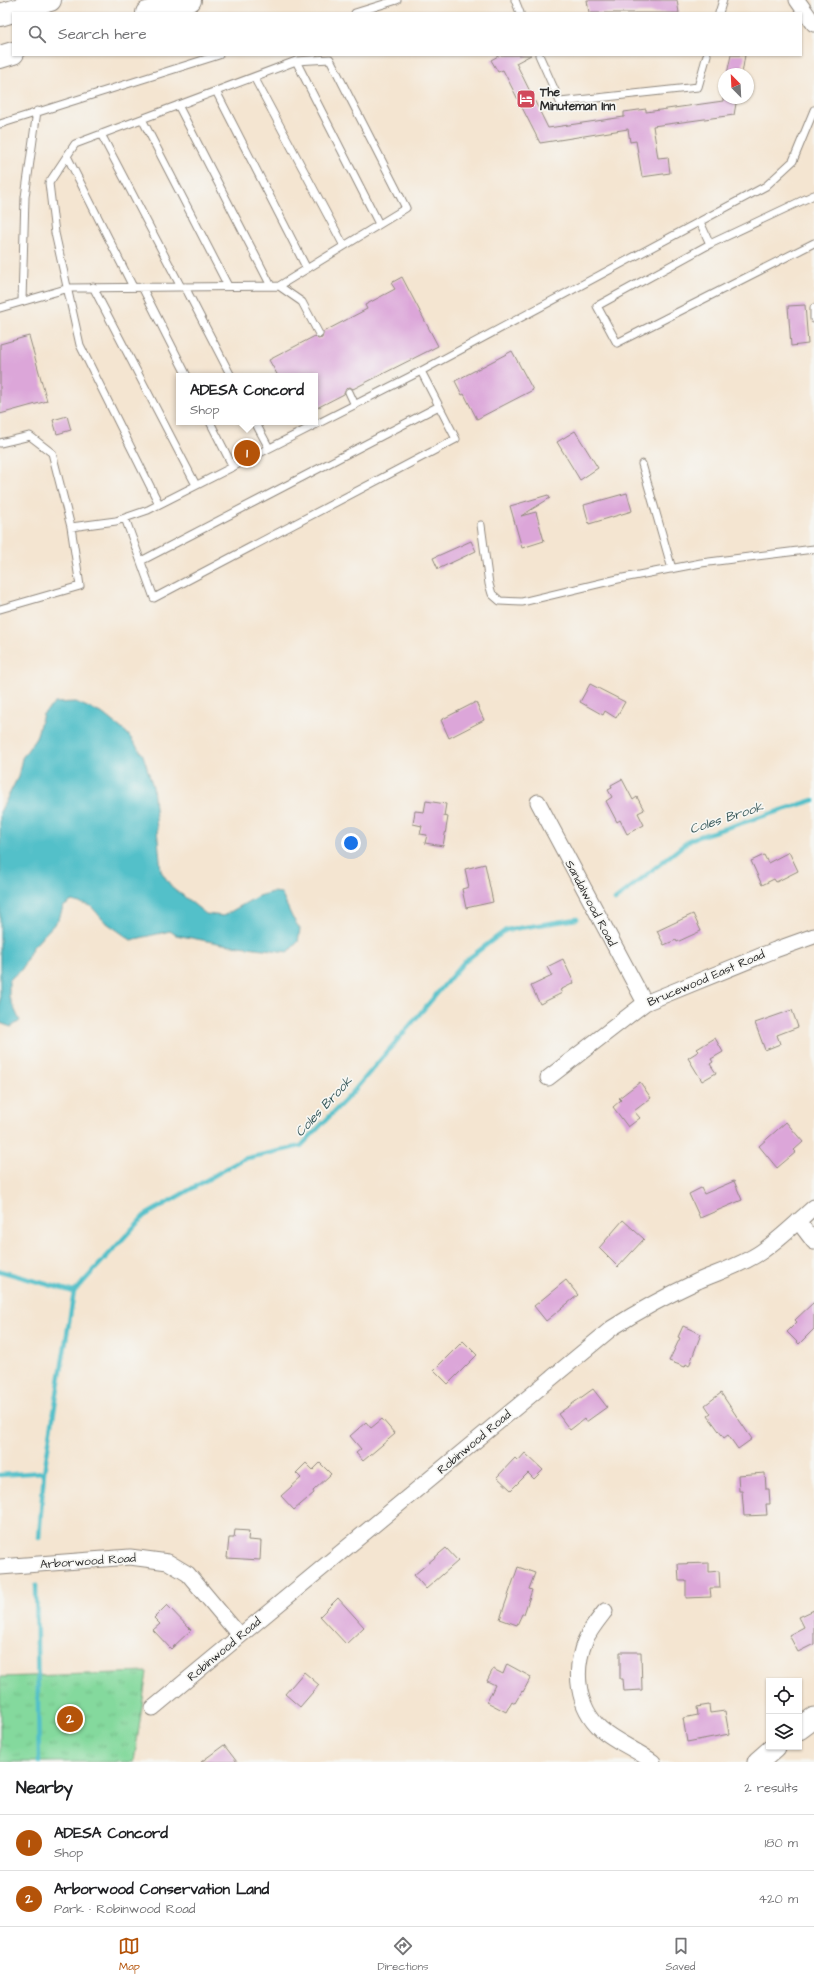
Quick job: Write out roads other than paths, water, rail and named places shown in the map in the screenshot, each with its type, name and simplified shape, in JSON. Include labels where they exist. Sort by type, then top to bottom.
[{"type":"highway","points":[[0,15],[50,0]]},
{"type":"highway","points":[[149,12],[190,0]]},
{"type":"highway","points":[[0,57],[12,53]]},
{"type":"street","points":[[797,0],[814,24]]},
{"type":"street","name":"Sandalwood Road","points":[[538,802],[645,1003]]},
{"type":"street","name":"Brucewood East Road","points":[[548,1078],[645,1003],[775,950],[814,936]]},
{"type":"street","name":"Robinwood Road","points":[[154,1708],[612,1328],[640,1310],[668,1295],[729,1269],[760,1253],[814,1207]]},
{"type":"street","points":[[798,1221],[814,1242]]},
{"type":"street","name":"Arborwood Road","points":[[0,1567],[130,1557],[168,1562],[188,1574],[240,1636]]},
{"type":"street","points":[[605,1611],[585,1640],[578,1661],[577,1679],[581,1696],[589,1716],[602,1729],[653,1762]]},
{"type":"street","points":[[802,1727],[814,1718]]},
{"type":"street","points":[[758,1762],[772,1750]]},
{"type":"lane","points":[[358,12],[397,0]]},
{"type":"lane","points":[[515,0],[520,12]]},
{"type":"lane","points":[[719,12],[724,0]]},
{"type":"lane","points":[[0,124],[37,111],[216,56]]},
{"type":"lane","points":[[539,56],[560,102],[698,87],[707,56]]},
{"type":"lane","points":[[0,308],[69,288],[279,286],[406,208],[330,59],[296,61],[75,144],[49,183],[55,233],[69,288],[80,345],[159,504]]},
{"type":"lane","points":[[296,61],[379,224]]},
{"type":"lane","points":[[254,77],[344,246]]},
{"type":"lane","points":[[216,91],[307,269]]},
{"type":"lane","points":[[178,105],[271,286]]},
{"type":"lane","points":[[318,424],[421,371],[766,186],[793,161],[814,110]]},
{"type":"lane","points":[[22,301],[25,197],[37,111]]},
{"type":"lane","points":[[142,119],[228,286]]},
{"type":"lane","points":[[101,134],[229,373]]},
{"type":"lane","points":[[67,156],[134,287]]},
{"type":"lane","points":[[814,195],[710,244],[597,306],[617,343],[814,243]]},
{"type":"lane","points":[[700,222],[710,244]]},
{"type":"lane","points":[[279,286],[302,302],[319,334]]},
{"type":"lane","points":[[93,287],[196,485]]},
{"type":"lane","points":[[142,287],[185,373]]},
{"type":"lane","points":[[814,308],[814,319]]},
{"type":"lane","points":[[125,518],[154,598],[456,439],[421,371]]},
{"type":"lane","points":[[349,392],[355,405]]},
{"type":"lane","points":[[141,561],[439,406]]},
{"type":"lane","points":[[212,425],[233,467]]},
{"type":"lane","points":[[257,425],[269,448]]},
{"type":"lane","points":[[72,527],[125,518],[159,504],[315,425]]},
{"type":"lane","points":[[0,443],[30,436],[52,452],[72,527],[80,586],[0,609]]},
{"type":"lane","points":[[642,464],[672,569]]},
{"type":"lane","points":[[481,525],[489,584],[492,594],[500,601],[522,602],[618,579],[701,563],[814,549]]},
{"type":"water","points":[[76,702],[103,714],[127,733],[143,755],[153,787],[161,871],[171,886],[206,914],[223,916],[258,896],[272,892],[281,893],[292,917],[300,929],[298,942],[288,952],[223,944],[176,935],[170,931],[131,940],[104,921],[91,906],[72,901],[63,907],[59,919],[32,948],[22,969],[9,980],[9,997],[20,1021],[11,1027],[0,1023],[0,812],[18,777],[22,758],[36,738],[43,714],[55,703]]},
{"type":"waterway","name":"Coles Brook","points":[[615,900],[691,839],[814,800]]},
{"type":"waterway","name":"Coles Brook","points":[[0,1271],[74,1292],[144,1216],[243,1159],[301,1146],[352,1093],[464,962],[506,930],[577,919]]},
{"type":"waterway","points":[[39,1538],[44,1472],[74,1292]]},
{"type":"waterway","points":[[0,1475],[44,1472]]},
{"type":"waterway","points":[[36,1585],[39,1762]]},
{"type":"place","name":"The Minuteman Inn","points":[[526,99]]},
{"type":"place","name":"ADESA Concord","points":[[247,453]]},
{"type":"place","name":"Arborwood Conservation Land","points":[[70,1719]]}]
